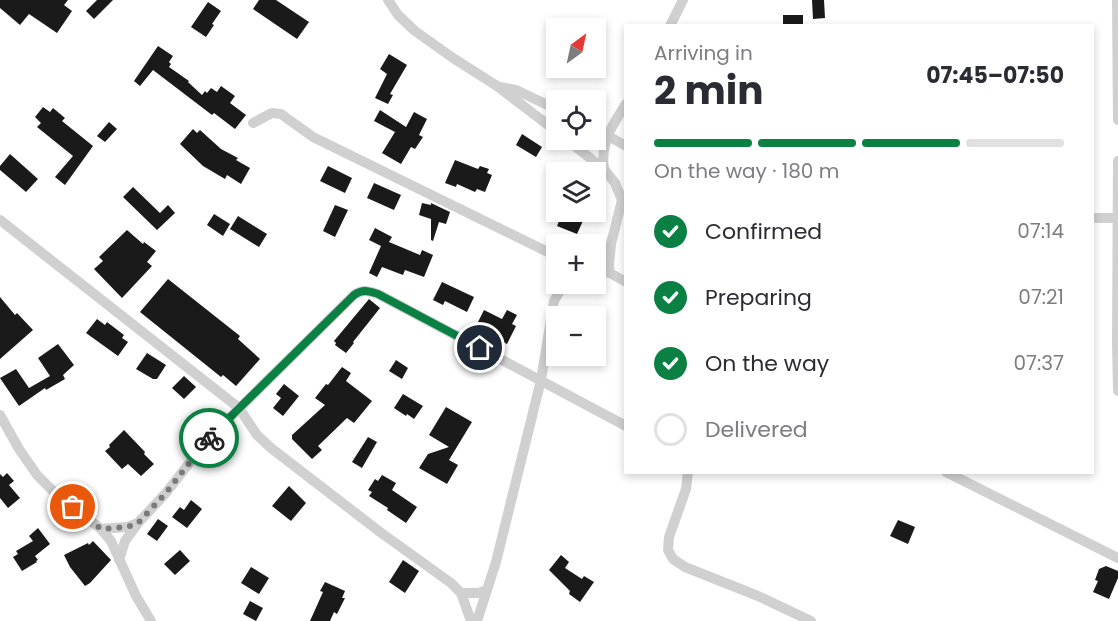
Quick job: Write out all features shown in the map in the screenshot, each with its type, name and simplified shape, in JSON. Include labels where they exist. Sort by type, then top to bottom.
[{"type":"street","points":[[388,0],[398,15],[415,31],[497,86],[546,123]]},
{"type":"street","points":[[671,24],[683,0]]},
{"type":"street","points":[[1117,0],[1118,120]]},
{"type":"street","points":[[497,86],[516,90],[546,104]]},
{"type":"street","points":[[604,162],[607,135],[624,107]]},
{"type":"street","points":[[253,123],[272,113],[281,114],[312,137],[546,251]]},
{"type":"street","points":[[607,135],[624,145]]},
{"type":"street","points":[[580,150],[595,162]]},
{"type":"street","points":[[1118,162],[1118,392]]},
{"type":"street","points":[[606,172],[615,183],[622,200],[611,244],[610,273]]},
{"type":"street","points":[[1094,218],[1118,218]]},
{"type":"street","points":[[0,220],[239,408],[257,435],[271,448],[380,532],[442,576],[461,593],[471,621]]},
{"type":"street","points":[[606,272],[624,281]]},
{"type":"street","points":[[119,560],[125,541],[138,523],[165,494],[209,438],[360,291],[378,294],[624,425]]},
{"type":"street","points":[[477,621],[496,562],[541,380],[554,301],[558,294]]},
{"type":"street","points":[[520,370],[545,360]]},
{"type":"street","points":[[0,415],[37,475],[101,529],[111,541],[150,621]]},
{"type":"street","points":[[688,474],[686,489],[669,537],[668,550],[673,559],[685,567],[758,596],[811,621]]},
{"type":"street","points":[[950,474],[1118,558]]},
{"type":"street","points":[[101,529],[127,527],[138,523]]},
{"type":"street","points":[[461,593],[487,590]]},
{"type":"building","points":[[0,0],[68,0],[64,5],[72,11],[57,33],[29,14],[20,25],[0,8]]},
{"type":"building","points":[[97,0],[113,0],[94,19],[86,11]]},
{"type":"building","points":[[259,0],[276,0],[309,22],[297,39],[253,9]]},
{"type":"building","points":[[812,0],[824,0],[825,18],[813,19]]},
{"type":"building","points":[[208,2],[221,11],[206,37],[191,27]]},
{"type":"building","points":[[783,15],[803,15],[803,24],[783,24]]},
{"type":"building","points":[[158,46],[173,56],[169,67],[189,81],[202,95],[211,88],[217,92],[221,86],[235,96],[230,103],[246,115],[235,129],[214,113],[212,115],[153,70],[140,86],[134,81]]},
{"type":"building","points":[[389,54],[407,65],[390,94],[393,95],[388,104],[375,98],[387,74],[380,69]]},
{"type":"building","points":[[43,107],[50,112],[53,108],[65,118],[62,121],[93,146],[65,185],[55,177],[73,156],[37,127],[41,123],[35,117]]},
{"type":"building","points":[[380,110],[406,127],[414,112],[427,119],[419,135],[423,137],[415,149],[411,147],[401,164],[382,153],[395,132],[374,121]]},
{"type":"building","points":[[109,122],[117,129],[105,142],[97,136]]},
{"type":"building","points":[[193,129],[197,133],[200,130],[221,149],[250,168],[241,184],[227,175],[225,179],[203,166],[180,144]]},
{"type":"building","points":[[522,134],[542,147],[536,157],[516,145]]},
{"type":"building","points":[[10,154],[38,179],[26,192],[0,170],[0,166]]},
{"type":"building","points":[[455,160],[478,169],[480,166],[489,169],[487,173],[492,175],[485,192],[477,189],[475,192],[457,184],[456,187],[445,183]]},
{"type":"building","points":[[328,166],[352,178],[345,193],[320,181]]},
{"type":"building","points":[[374,183],[401,195],[394,210],[367,198]]},
{"type":"building","points":[[133,187],[160,213],[168,205],[175,213],[157,230],[123,197]]},
{"type":"building","points":[[422,203],[431,205],[431,203],[450,212],[446,224],[439,222],[433,241],[431,240],[431,219],[419,215]]},
{"type":"building","points":[[335,205],[348,210],[335,237],[323,231]]},
{"type":"building","points":[[214,214],[230,224],[223,236],[207,225]]},
{"type":"building","points":[[238,216],[267,234],[259,247],[230,229]]},
{"type":"building","points":[[559,222],[582,222],[577,234],[557,226]]},
{"type":"building","points":[[375,228],[392,237],[389,242],[420,255],[422,250],[433,255],[424,277],[405,270],[403,275],[382,267],[377,277],[369,273],[381,246],[369,240]]},
{"type":"building","points":[[127,230],[143,244],[144,242],[156,251],[147,262],[152,266],[122,298],[94,269],[103,261],[99,257]]},
{"type":"building","points":[[168,279],[240,336],[238,339],[260,359],[236,386],[223,375],[221,377],[140,312]]},
{"type":"building","points":[[442,282],[474,297],[467,312],[445,301],[443,305],[433,300]]},
{"type":"building","points":[[0,297],[15,315],[17,313],[33,330],[0,359]]},
{"type":"building","points":[[369,299],[380,308],[346,353],[335,345],[334,341]]},
{"type":"building","points":[[484,310],[502,319],[507,310],[517,315],[512,324],[516,326],[507,344],[475,328]]},
{"type":"building","points":[[97,319],[105,325],[107,322],[124,335],[122,338],[128,342],[118,356],[86,333]]},
{"type":"building","points":[[58,344],[74,365],[63,375],[65,379],[46,390],[45,388],[19,406],[0,378],[16,369],[29,388],[50,376],[38,358]]},
{"type":"building","points":[[147,353],[166,365],[157,379],[136,369]]},
{"type":"building","points":[[396,360],[408,368],[402,379],[389,371]]},
{"type":"building","points":[[342,367],[351,373],[346,381],[372,401],[354,423],[347,418],[318,446],[322,450],[312,459],[292,439],[292,435],[325,405],[315,398]]},
{"type":"building","points":[[184,376],[196,387],[184,399],[172,388]]},
{"type":"building","points":[[284,384],[299,396],[283,416],[273,408],[281,398],[276,394]]},
{"type":"building","points":[[403,394],[423,406],[414,419],[394,408]]},
{"type":"building","points":[[446,407],[472,422],[449,460],[458,465],[447,484],[419,468],[428,454],[449,447],[429,435]]},
{"type":"building","points":[[124,430],[154,464],[141,476],[128,464],[122,469],[105,451]]},
{"type":"building","points":[[368,437],[377,442],[362,468],[352,462]]},
{"type":"building","points":[[7,473],[14,481],[9,485],[20,498],[8,508],[0,498],[0,474],[3,477]]},
{"type":"building","points":[[382,475],[396,483],[392,490],[417,507],[406,523],[369,496],[372,492],[368,490],[375,479],[378,481]]},
{"type":"building","points":[[289,486],[306,503],[291,521],[272,506]]},
{"type":"building","points":[[191,500],[202,509],[187,528],[172,517],[180,507],[184,510]]},
{"type":"building","points":[[158,519],[168,526],[157,541],[147,534]]},
{"type":"building","points":[[898,520],[915,527],[908,544],[890,536]]},
{"type":"building","points":[[38,528],[50,544],[35,556],[37,562],[22,571],[13,557],[18,554],[16,551],[33,541],[29,536]]},
{"type":"building","points":[[93,541],[111,560],[85,586],[64,555],[88,543],[89,545]]},
{"type":"building","points":[[180,550],[190,561],[175,575],[164,564]]},
{"type":"building","points":[[561,555],[569,562],[565,568],[582,579],[584,576],[594,582],[580,602],[569,594],[570,591],[549,570]]},
{"type":"building","points":[[403,560],[419,571],[405,593],[389,582]]},
{"type":"building","points":[[1106,566],[1118,571],[1118,578],[1109,599],[1093,592],[1098,581],[1095,580],[1099,569]]},
{"type":"building","points":[[251,567],[269,578],[259,594],[241,583]]},
{"type":"building","points":[[325,582],[345,591],[342,598],[345,598],[337,614],[334,612],[330,621],[310,621],[323,592],[320,591]]},
{"type":"building","points":[[250,601],[263,608],[256,621],[243,614]]},
{"type":"way so far","points":[[73,507],[101,529],[127,527],[138,523],[165,494],[209,438]]},
{"type":"route","points":[[209,438],[360,291],[378,294],[480,348]]}]
